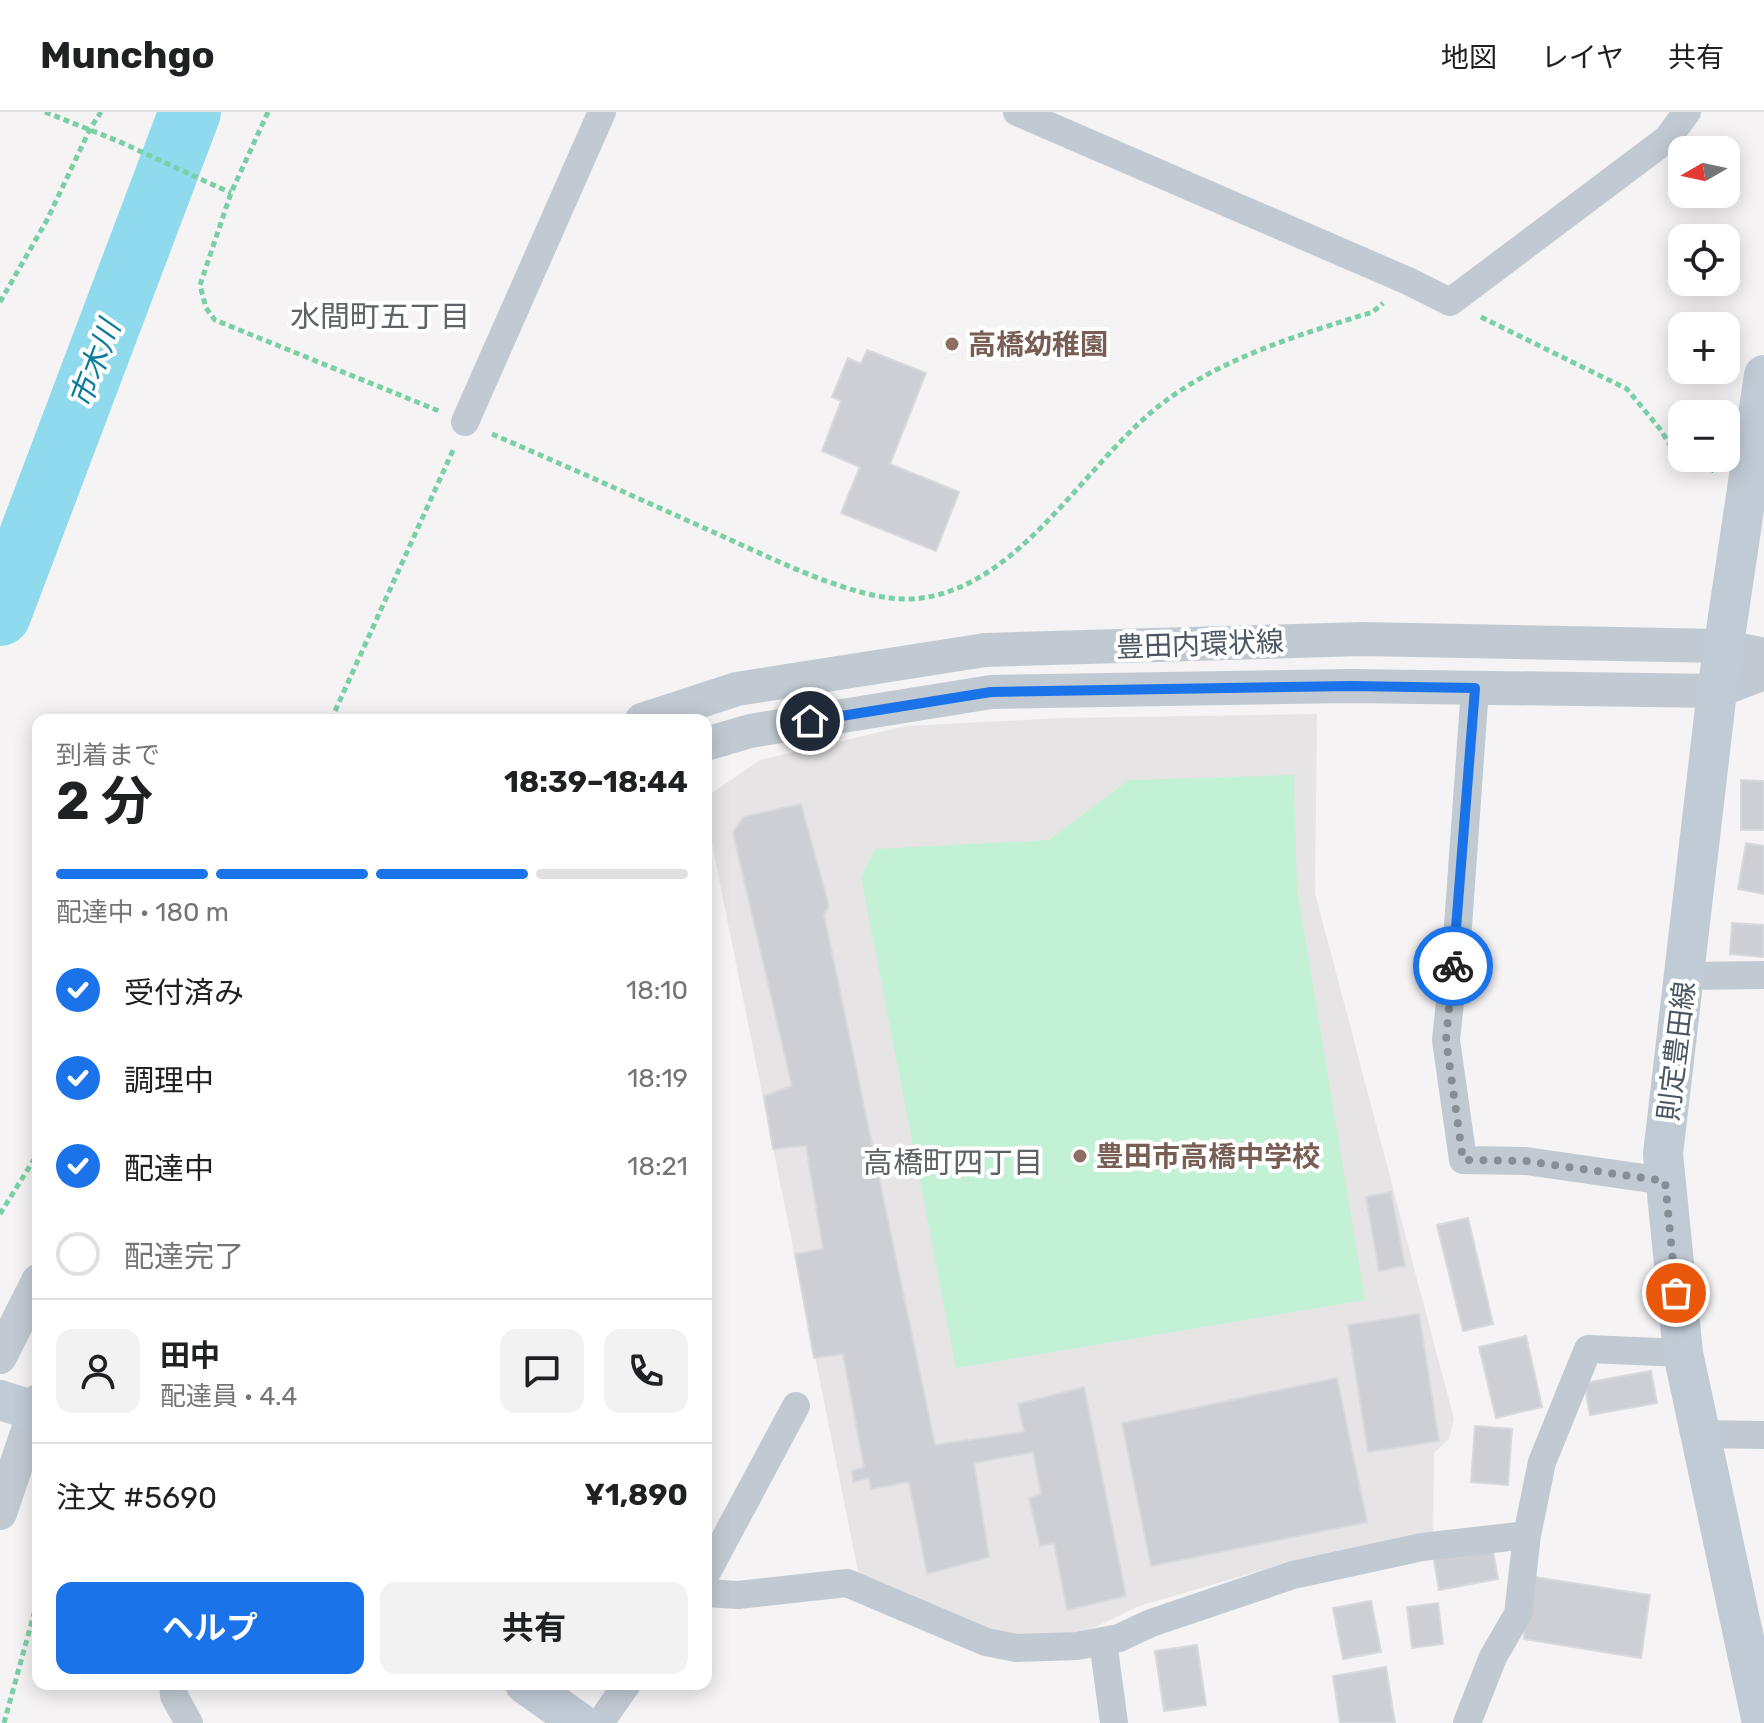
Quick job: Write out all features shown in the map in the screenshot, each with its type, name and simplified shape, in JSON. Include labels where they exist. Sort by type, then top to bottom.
[{"type":"main road","name":"則定豊田線","points":[[1762,1723],[1683,1353],[1663,1154],[1717,691],[1764,375]]},
{"type":"main road","points":[[533,1690],[580,1723]]},
{"type":"street","points":[[465,422],[602,112]]},
{"type":"street","points":[[1017,112],[1450,302],[1667,139],[1687,112]]},
{"type":"street","name":"豊田内環状線","points":[[660,714],[737,689],[985,650],[1362,639],[1723,646],[1764,655]]},
{"type":"street","name":"豊田内環状線","points":[[712,742],[750,731],[991,692],[1351,686],[1717,691],[1764,673]]},
{"type":"street","points":[[1475,688],[1458,926],[1446,1040],[1463,1160],[1526,1161],[1665,1181]]},
{"type":"street","points":[[1685,976],[1764,975]]},
{"type":"street","points":[[0,1357],[32,1293]]},
{"type":"street","points":[[1467,1723],[1493,1657],[1518,1614],[1527,1535],[1548,1444],[1588,1349],[1683,1353]]},
{"type":"street","points":[[0,1513],[28,1406]]},
{"type":"street","points":[[712,1563],[796,1406]]},
{"type":"street","points":[[1701,1434],[1764,1435]]},
{"type":"street","points":[[712,1593],[738,1595],[847,1583],[986,1642],[1016,1648],[1077,1646],[1119,1638],[1151,1623],[1293,1575],[1422,1547],[1527,1535]]},
{"type":"street","points":[[1103,1641],[1114,1723]]},
{"type":"street","points":[[174,1690],[189,1723]]},
{"type":"street","points":[[600,1723],[623,1690]]},
{"type":"path","points":[[45,112],[118,141],[231,193]]},
{"type":"path","points":[[0,302],[47,220],[101,112]]},
{"type":"path","points":[[268,112],[231,193],[200,285],[206,308],[215,320],[465,422],[817,578],[885,597],[912,599],[969,584],[1000,565],[1026,542],[1100,461],[1163,403],[1233,361],[1373,312],[1408,281]]},
{"type":"path","points":[[1450,302],[1627,389],[1668,442]]},
{"type":"path","points":[[334,714],[465,422]]},
{"type":"path","points":[[0,1214],[32,1163]]},
{"type":"path","points":[[4,1723],[32,1621]]},
{"type":"shaded area","name":"豊田市高橋中学校","points":[[1317,714],[1315,893],[1454,1419],[1449,1439],[1434,1453],[1433,1543],[1297,1560],[1139,1606],[1072,1638],[960,1632],[861,1586],[712,844],[712,793],[760,760],[906,726],[1064,718]]},
{"type":"green space","points":[[1294,775],[1297,888],[1365,1300],[956,1368],[861,877],[875,849],[1049,840],[1129,780]]},
{"type":"building","points":[[867,350],[926,373],[890,464],[959,492],[936,551],[841,513],[860,467],[822,451],[841,401],[832,397],[848,358],[861,364]]},
{"type":"building","points":[[1741,780],[1764,781],[1764,830],[1741,830]]},
{"type":"building","points":[[801,804],[829,906],[824,915],[935,1445],[1024,1432],[1018,1404],[1084,1387],[1126,1596],[1067,1610],[1054,1543],[1040,1546],[1029,1498],[1041,1494],[1033,1452],[974,1463],[989,1557],[927,1574],[909,1482],[871,1489],[869,1478],[853,1482],[852,1471],[864,1467],[843,1354],[814,1358],[795,1254],[823,1249],[806,1146],[773,1149],[764,1096],[792,1086],[733,833],[743,817]]},
{"type":"building","points":[[1746,843],[1764,846],[1764,894],[1738,889]]},
{"type":"building","points":[[1732,923],[1764,925],[1763,957],[1730,954]]},
{"type":"building","points":[[1391,1192],[1405,1266],[1379,1271],[1366,1197]]},
{"type":"building","points":[[1468,1218],[1493,1324],[1463,1331],[1437,1225]]},
{"type":"building","points":[[1419,1314],[1439,1441],[1368,1452],[1348,1325]]},
{"type":"building","points":[[1526,1336],[1542,1407],[1496,1418],[1479,1347]]},
{"type":"building","points":[[1651,1371],[1657,1403],[1590,1415],[1584,1383]]},
{"type":"building","points":[[1337,1378],[1367,1522],[1151,1566],[1122,1423]]},
{"type":"building","points":[[1475,1426],[1512,1429],[1508,1485],[1471,1482]]},
{"type":"building","points":[[1492,1545],[1498,1579],[1439,1590],[1433,1555]]},
{"type":"building","points":[[1528,1576],[1650,1595],[1641,1658],[1524,1639]]},
{"type":"building","points":[[1371,1601],[1381,1652],[1343,1659],[1333,1608]]},
{"type":"building","points":[[1438,1603],[1443,1644],[1412,1648],[1407,1607]]},
{"type":"building","points":[[1197,1645],[1206,1705],[1164,1711],[1155,1651]]},
{"type":"building","points":[[1386,1667],[1395,1723],[1340,1723],[1333,1676]]},
{"type":"waterway","name":"市木川","points":[[0,615],[190,112]]},
{"type":"way so far","points":[[1453,966],[1446,1040],[1463,1160],[1526,1161],[1665,1181],[1676,1293]]},
{"type":"place","name":"高橋幼稚園","points":[[952,344]]},
{"type":"place","name":"豊田市高橋中学校","points":[[1080,1156]]},
{"type":"district","name":"水間町五丁目","points":[[380,317]]},
{"type":"district","name":"高橋町四丁目","points":[[953,1163]]},
{"type":"route","points":[[810,721],[991,692],[1351,686],[1475,688],[1453,966]]}]
